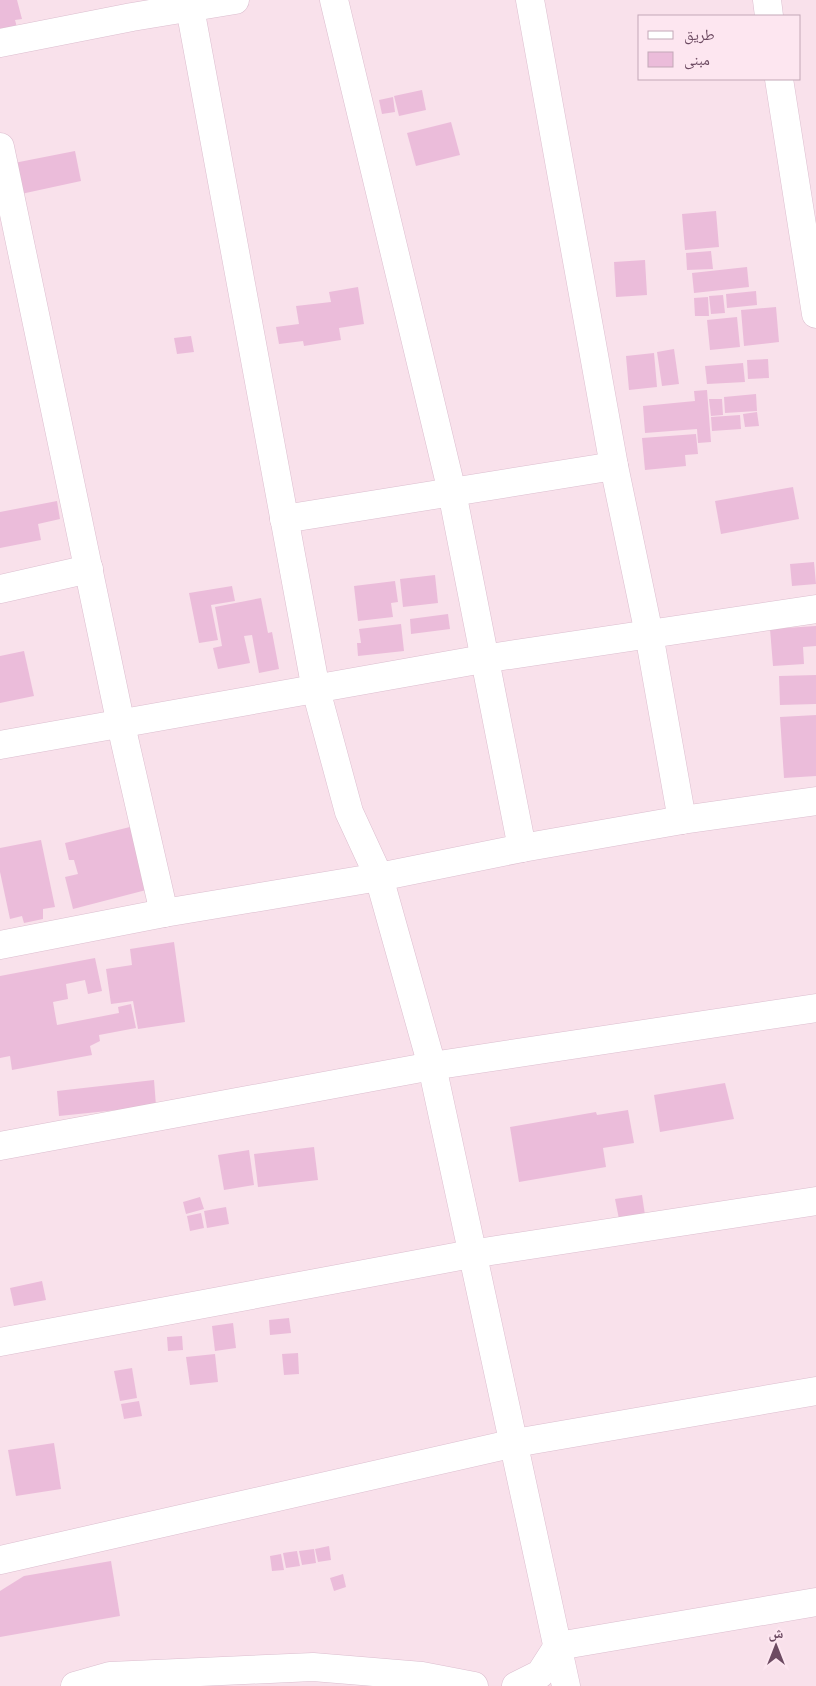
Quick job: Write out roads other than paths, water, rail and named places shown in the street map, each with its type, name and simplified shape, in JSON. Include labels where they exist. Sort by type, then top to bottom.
[{"type":"street","points":[[0,43],[235,0]]},
{"type":"street","points":[[334,0],[452,492],[522,848]]},
{"type":"street","points":[[530,0],[614,466],[649,634],[682,820]]},
{"type":"street","points":[[767,0],[769,15]]},
{"type":"street","points":[[190,8],[316,690],[349,812],[379,877],[432,1066],[471,1254],[515,1443],[566,1686]]},
{"type":"street","points":[[779,80],[816,314]]},
{"type":"street","points":[[0,147],[121,725],[164,913]]},
{"type":"street","points":[[284,519],[614,466]]},
{"type":"street","points":[[0,589],[89,569]]},
{"type":"street","points":[[0,746],[484,659],[816,609]]},
{"type":"street","points":[[0,945],[164,913],[379,877],[522,848],[682,820],[816,801]]},
{"type":"street","points":[[0,1146],[432,1066],[816,1008]]},
{"type":"street","points":[[0,1342],[471,1254],[816,1201]]},
{"type":"street","points":[[0,1560],[515,1443],[816,1391]]},
{"type":"street","points":[[516,1686],[540,1674],[558,1646],[816,1602]]},
{"type":"street","points":[[75,1686],[110,1676],[313,1667],[422,1676],[474,1686]]}]
